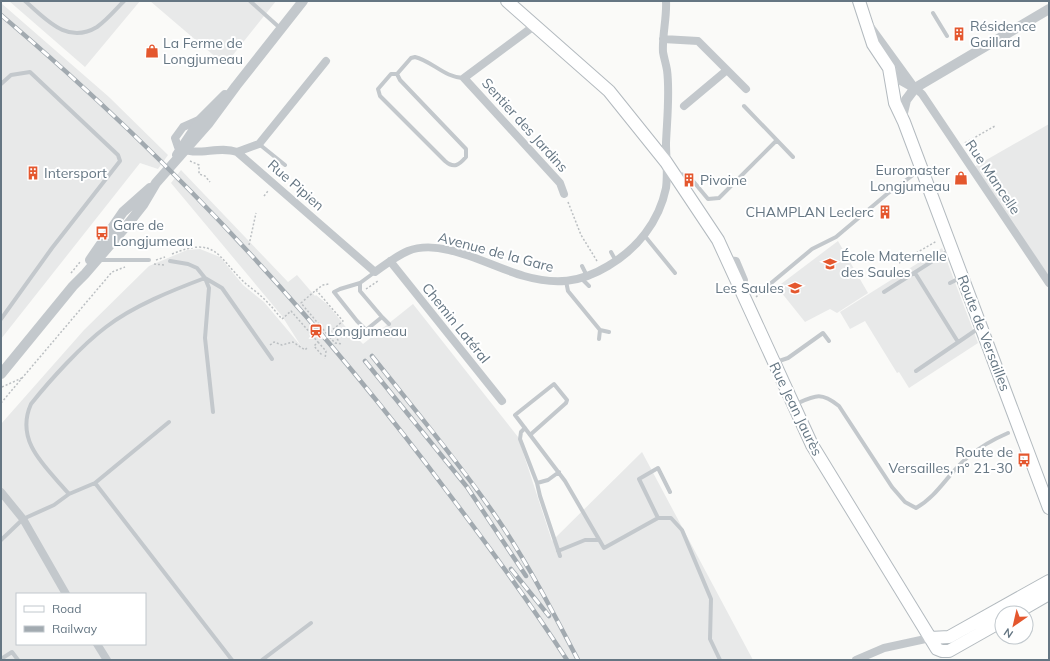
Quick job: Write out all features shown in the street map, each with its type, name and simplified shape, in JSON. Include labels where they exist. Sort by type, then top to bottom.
[{"type":"main road","name":"Rue Jean Jaurès","points":[[507,1],[609,90],[666,162],[693,205],[703,215],[718,240],[741,288],[812,445],[937,649],[943,656],[949,650],[994,625]]},
{"type":"main road","name":"Route de Versailles","points":[[859,1],[873,44],[889,68],[895,103],[922,169],[1049,508]]},
{"type":"main road","points":[[930,638],[949,637],[1049,581]]},
{"type":"main road","points":[[1030,605],[1049,594]]},
{"type":"street","points":[[1,374],[73,286],[139,210],[156,183],[172,163],[185,153],[204,121],[236,86],[280,28],[303,1]]},
{"type":"street","name":"Avenue de la Gare","points":[[375,272],[400,255],[416,249],[434,247],[453,251],[526,277],[561,283],[584,277],[603,269],[630,251],[644,235],[658,212],[664,196],[667,175],[667,70],[663,53],[666,1]]},
{"type":"street","points":[[902,117],[906,100],[915,88],[960,57],[1049,9]]},
{"type":"street","name":"Rue Mancelle","points":[[866,21],[915,88],[922,94],[1049,283]]},
{"type":"street","name":"Sentier des Jardins","points":[[534,26],[464,78],[560,183],[564,194]]},
{"type":"street","points":[[663,39],[698,41],[746,89]]},
{"type":"street","points":[[185,153],[224,150],[237,152],[259,144],[326,61]]},
{"type":"street","name":"Route de Versailles","points":[[889,68],[899,79],[915,88]]},
{"type":"street","points":[[684,106],[727,70]]},
{"type":"street","name":"Rue Pipien","points":[[237,152],[375,272]]},
{"type":"street","points":[[73,286],[123,212],[156,183]]},
{"type":"street","name":"Chemin Latéral","points":[[390,261],[502,401]]},
{"type":"street","points":[[1,492],[23,519],[65,593]]},
{"type":"street","points":[[856,660],[884,648],[930,638]]},
{"type":"street","points":[[98,645],[107,660]]},
{"type":"lane","points":[[24,1],[60,30],[81,34],[98,26],[124,1]]},
{"type":"lane","points":[[250,1],[280,28]]},
{"type":"lane","points":[[933,13],[947,36]]},
{"type":"lane","points":[[397,74],[400,80],[466,149],[466,156],[459,165],[450,166],[380,96],[378,89],[391,74],[397,74],[411,58],[415,57],[456,78],[464,78]]},
{"type":"lane","points":[[1,84],[11,75],[30,72],[118,155],[120,161],[52,248],[1,320]]},
{"type":"lane","points":[[744,106],[793,157]]},
{"type":"lane","points":[[674,174],[688,175],[708,199],[719,198],[776,141]]},
{"type":"lane","points":[[259,144],[285,165]]},
{"type":"lane","points":[[770,284],[812,248],[836,237],[887,194],[922,169]]},
{"type":"lane","points":[[644,235],[674,273]]},
{"type":"lane","points":[[884,292],[952,249]]},
{"type":"lane","points":[[611,252],[616,261]]},
{"type":"lane","points":[[97,260],[149,260]]},
{"type":"lane","points":[[170,261],[188,264],[197,268],[205,278],[209,288],[205,338],[214,412]]},
{"type":"lane","points":[[582,266],[584,277],[590,286]]},
{"type":"lane","points":[[375,272],[360,284],[334,292],[357,322],[366,330],[382,317]]},
{"type":"lane","points":[[914,272],[958,342]]},
{"type":"lane","points":[[950,283],[962,277]]},
{"type":"lane","points":[[205,278],[222,288],[272,359]]},
{"type":"lane","points":[[69,494],[33,449],[26,435],[27,414],[31,404],[92,339],[107,326],[176,289],[205,278]]},
{"type":"lane","points":[[566,281],[568,291],[600,330],[609,332]]},
{"type":"lane","points":[[360,284],[360,291],[389,324]]},
{"type":"lane","points":[[916,371],[981,326]]},
{"type":"lane","points":[[599,339],[600,330]]},
{"type":"lane","points":[[774,363],[788,358],[823,333],[829,341]]},
{"type":"lane","points":[[530,435],[566,404],[567,400],[554,384],[515,415],[530,435],[559,472],[604,548],[658,518],[671,518],[682,530],[711,599],[710,639],[720,660]]},
{"type":"lane","points":[[793,405],[816,396],[827,396],[839,406],[892,487],[905,502],[916,508],[928,502],[968,457],[993,440],[1008,434]]},
{"type":"lane","points":[[1,540],[23,519],[54,505],[69,494],[95,483],[169,422]]},
{"type":"lane","points":[[525,428],[521,432],[520,440],[537,484],[560,556]]},
{"type":"lane","points":[[658,518],[639,479],[658,468],[670,492]]},
{"type":"lane","points":[[537,484],[548,480],[559,472]]},
{"type":"lane","points":[[95,483],[232,660]]},
{"type":"lane","points":[[558,551],[585,540],[599,540]]},
{"type":"lane","points":[[262,660],[311,623]]},
{"type":"lane","points":[[1,659],[12,652],[18,660]]},
{"type":"path","points":[[958,147],[995,126]]},
{"type":"path","points":[[185,153],[199,165],[199,174],[205,176],[210,182]]},
{"type":"path","name":"Sentier des Jardins","points":[[564,194],[580,235],[603,269]]},
{"type":"path","points":[[249,245],[256,214]]},
{"type":"path","points":[[900,263],[947,235]]},
{"type":"path","points":[[149,260],[153,264],[167,265],[170,261]]},
{"type":"path","points":[[329,284],[323,285],[301,303],[335,343],[342,344]]},
{"type":"path","points":[[748,304],[770,284]]},
{"type":"path","points":[[316,290],[342,321],[327,334]]},
{"type":"path","points":[[288,314],[291,311],[326,351],[325,359]]},
{"type":"path","points":[[330,332],[339,341]]},
{"type":"path","points":[[265,349],[274,342],[282,345],[293,342],[305,350],[308,347]]},
{"type":"path","points":[[318,342],[314,346],[322,355]]},
{"type":"path","points":[[2,387],[20,377],[22,378]]},
{"type":"shaded area","points":[[9,1],[140,1],[85,67]]},
{"type":"shaded area","points":[[150,1],[276,1],[225,65]]},
{"type":"shaded area","points":[[1,3],[109,97],[168,155],[158,169],[140,163],[1,339]]},
{"type":"shaded area","points":[[1049,124],[1049,276],[974,167]]},
{"type":"shaded area","points":[[181,170],[288,282],[297,275],[315,296],[316,295],[328,305],[357,341],[359,340],[363,344],[413,304],[518,437],[552,541],[642,452],[753,660],[1,660],[1,424],[84,330],[149,266],[187,250],[200,249],[220,257],[243,285],[264,302],[301,346],[282,316],[171,183]]},
{"type":"shaded area","name":"École Maternelle des Saules","points":[[838,241],[868,293],[837,313],[830,309],[805,322],[777,287]]},
{"type":"shaded area","points":[[942,248],[978,343],[909,388],[899,372],[897,373],[865,321],[850,329],[840,312]]},
{"type":"railway","points":[[1,15],[63,69],[123,125],[239,242],[294,303],[399,429],[449,494],[510,576],[567,660]]},
{"type":"railway","points":[[372,356],[451,456],[497,518],[529,570],[578,660]]},
{"type":"railway","points":[[365,361],[467,487],[526,576]]},
{"type":"railway","points":[[511,569],[549,616]]},
{"type":"place","name":"Résidence Gaillard","points":[[959,34]]},
{"type":"place","name":"La Ferme de Longjumeau","points":[[152,51]]},
{"type":"place","name":"Intersport","points":[[33,173]]},
{"type":"place","name":"Euromaster Longjumeau","points":[[961,178]]},
{"type":"place","name":"Pivoine","points":[[689,180]]},
{"type":"place","name":"CHAMPLAN Leclerc","points":[[885,212]]},
{"type":"place","name":"Gare de Longjumeau","points":[[102,233]]},
{"type":"place","name":"École Maternelle des Saules","points":[[830,264]]},
{"type":"place","name":"Les Saules","points":[[795,288]]},
{"type":"place","name":"Longjumeau","points":[[316,331]]},
{"type":"place","name":"Route de Versailles, n° 21-30","points":[[1024,460]]}]
